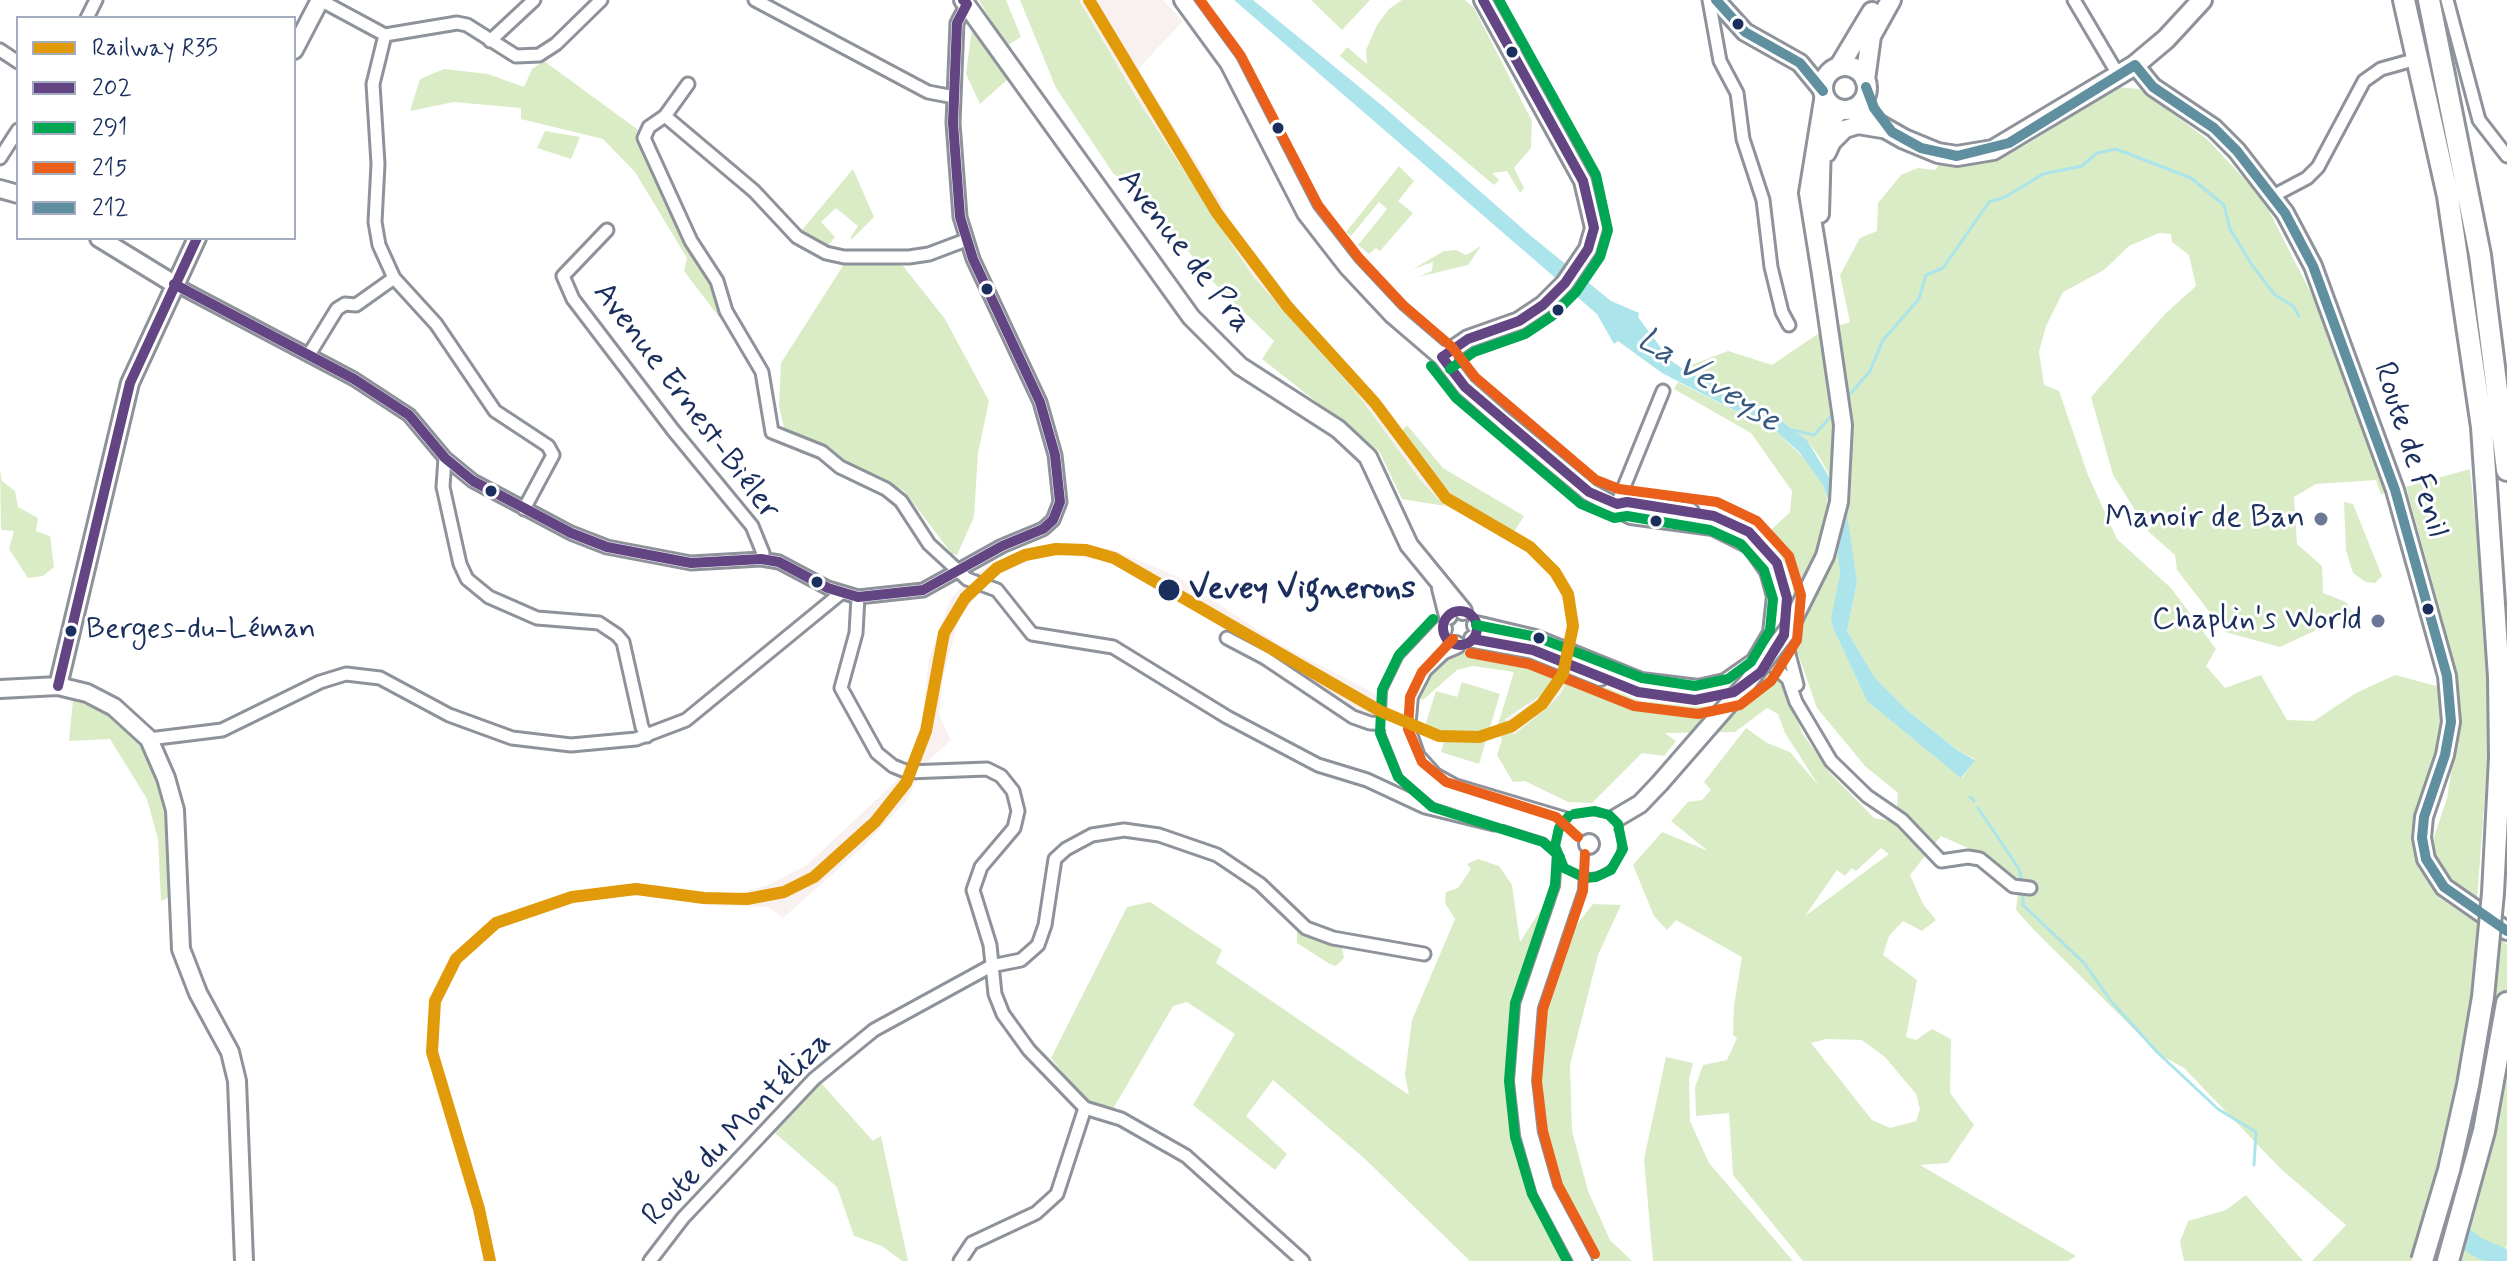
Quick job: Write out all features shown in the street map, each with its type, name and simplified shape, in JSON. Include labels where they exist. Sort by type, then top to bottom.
[{"type":"highway","points":[[2404,0],[2448,196],[2482,427],[2499,677],[2500,758],[2493,893],[2483,997],[2449,1170],[2422,1261]]},
{"type":"highway","points":[[2429,0],[2480,255],[2507,470]]},
{"type":"highway","points":[[2448,1261],[2484,1131],[2507,1003]]},
{"type":"main road","points":[[1881,0],[1837,67],[1826,77],[1824,93],[1830,104],[1938,153],[1957,156],[1984,152],[2009,143],[2127,70],[2166,39],[2202,0]]},
{"type":"main road","points":[[1846,109],[1862,100],[1871,36],[1891,0]]},
{"type":"main road","points":[[1837,67],[1854,68],[1866,84],[1874,108],[1890,131]]},
{"type":"street","points":[[296,46],[320,0],[385,35],[457,23],[467,25],[516,56],[539,55],[601,0]]},
{"type":"street","points":[[490,41],[534,0]]},
{"type":"street","points":[[755,0],[928,92],[954,97]]},
{"type":"street","points":[[1183,0],[1229,63],[1306,213],[1386,308],[1442,357],[1465,387],[1589,492],[1617,504],[1631,515],[1713,526],[1744,540],[1761,557],[1769,571],[1776,596],[1776,620],[1755,662],[1743,673],[1713,688],[1679,690],[1641,682],[1556,653],[1475,632],[1436,657],[1416,679],[1406,710],[1408,736],[1416,757],[1434,777],[1555,832],[1582,863],[1596,863]]},
{"type":"street","points":[[1442,357],[1468,339],[1527,317],[1552,296],[1581,260],[1594,228],[1583,181],[1483,0]]},
{"type":"street","points":[[1709,0],[1720,61],[1737,93],[1743,139],[1763,200],[1771,267],[1782,312],[1789,325]]},
{"type":"street","points":[[1549,945],[1596,863],[1640,804],[1748,682],[1788,630],[1817,577],[1829,543],[1843,473],[1843,425],[1821,274],[1816,191],[1824,93],[1800,63],[1743,31],[1716,0]]},
{"type":"street","points":[[2074,0],[2127,70]]},
{"type":"street","points":[[2447,0],[2455,52],[2479,120],[2507,156]]},
{"type":"street","points":[[102,240],[174,284],[310,353],[399,407],[425,431],[445,458],[473,481],[524,509],[607,547],[691,563],[761,559],[790,567],[841,593],[858,597],[923,590],[1002,546],[1049,525],[1059,510],[1061,494],[1040,402],[966,240],[954,168],[957,23],[965,2]]},
{"type":"street","name":"Avenue de Pra","points":[[965,2],[1191,317],[1240,366],[1338,429],[1368,457],[1409,545],[1437,580],[1451,619]]},
{"type":"street","points":[[385,35],[373,84],[378,164],[375,222],[379,245],[394,278],[436,324],[495,411],[548,446],[553,455],[524,509]]},
{"type":"street","points":[[2273,196],[2307,178],[2318,167],[2367,77],[2381,69],[2406,62]]},
{"type":"street","points":[[1800,63],[1837,67]]},
{"type":"street","name":"Route de Fenil","points":[[2127,70],[2214,128],[2273,196],[2295,230],[2328,300],[2395,490],[2442,652],[2451,722],[2445,755],[2424,817],[2426,859],[2444,887],[2507,931]]},
{"type":"street","points":[[688,84],[665,116],[649,127],[644,138],[691,241],[717,281],[726,311],[762,372],[772,432],[822,452],[840,467],[886,489],[901,501],[929,544],[954,563],[967,579],[997,590],[1032,634],[1113,647],[1227,717],[1318,765],[1356,777],[1425,807],[1494,824],[1511,812]]},
{"type":"street","points":[[1816,191],[1824,136],[1846,109]]},
{"type":"street","points":[[665,116],[754,191],[797,237],[826,253],[844,257],[909,257],[929,254],[966,240]]},
{"type":"street","points":[[1816,191],[1828,149],[1836,136],[1858,125],[1890,131]]},
{"type":"street","points":[[0,158],[16,133]]},
{"type":"street","name":"Avenue Ernest-Biéler","points":[[607,230],[563,276],[592,326],[752,526],[763,553],[761,559]]},
{"type":"street","points":[[58,686],[130,383],[196,240]]},
{"type":"street","points":[[310,353],[337,309],[345,304],[356,305],[394,278]]},
{"type":"street","points":[[1617,504],[1663,391]]},
{"type":"street","points":[[445,458],[443,487],[467,579],[489,597],[537,618],[599,623],[617,635],[623,642],[642,727],[647,736]]},
{"type":"street","points":[[1617,504],[1634,502],[1714,516],[1738,525],[1759,540],[1777,563],[1784,583],[1787,611],[1784,635],[1803,713]]},
{"type":"street","points":[[149,739],[222,730],[320,682],[346,674],[380,678],[449,715],[512,738],[571,745],[647,736],[686,720],[841,593]]},
{"type":"street","points":[[858,597],[856,633],[841,688],[877,753],[893,766],[908,772],[987,769],[1005,780],[1016,797],[1018,811],[1014,828],[981,867],[973,887],[975,904],[990,945],[991,966],[1003,1014],[1029,1050],[1085,1108],[1121,1119],[1186,1156],[1303,1261]]},
{"type":"street","points":[[1475,632],[1472,616],[1451,619],[1401,679],[1393,724],[1403,759],[1417,781],[1454,802],[1581,826],[1601,827],[1640,804]]},
{"type":"street","points":[[1451,619],[1445,638],[1456,645]]},
{"type":"street","points":[[1576,661],[1638,692],[1695,700],[1742,687],[1769,662],[1784,635]]},
{"type":"street","points":[[1227,638],[1265,658],[1353,717],[1370,723],[1393,724]]},
{"type":"street","points":[[1769,662],[1785,673],[1803,713],[1841,772],[1902,820],[1941,861],[1968,857],[1980,859],[2005,881],[2025,888]]},
{"type":"street","points":[[0,689],[58,686],[87,693],[114,707],[149,739],[166,778],[175,810],[181,949],[198,993],[230,1052],[237,1081],[244,1261]]},
{"type":"street","points":[[1581,826],[1571,834],[1572,877],[1532,991],[1525,1033],[1526,1118],[1545,1190],[1583,1261]]},
{"type":"street","points":[[1601,827],[1609,838],[1609,848]]},
{"type":"street","name":"Route du Montéliza","points":[[650,1261],[683,1218],[814,1079],[874,1030],[991,966],[1021,960],[1038,945],[1045,925],[1055,859],[1066,849],[1092,835],[1124,830],[1159,835],[1217,855],[1260,884],[1306,928],[1333,938],[1424,954]]},
{"type":"street","points":[[960,1261],[972,1243],[1036,1213],[1057,1194],[1085,1108]]},
{"type":"shaded area","points":[[1079,0],[1163,0],[1183,21],[1138,69],[1222,203],[1229,220],[1306,319],[1382,403],[1432,474],[1462,505],[1537,547],[1565,577],[1574,599],[1578,631],[1569,673],[1562,692],[1514,736],[1505,719],[1525,708],[1557,673],[1567,636],[1565,607],[1555,578],[1544,562],[1527,547],[1445,506],[1422,482],[1356,392],[1252,275],[1136,97]]},
{"type":"shaded area","points":[[1061,543],[1086,544],[1116,551],[1178,577],[1279,644],[1375,694],[1385,702],[1380,719],[1350,710],[1147,580],[1110,561],[1059,554],[1035,558],[996,575],[960,615],[943,678],[939,715],[951,740],[925,764],[907,800],[864,846],[783,918],[768,907],[707,905],[675,900],[740,893],[768,885],[807,865],[894,783],[907,766],[921,730],[929,659],[950,600],[972,576],[1014,553]]},
{"type":"green space","points":[[979,0],[1006,0],[1021,37],[1006,46]]},
{"type":"green space","points":[[1020,0],[1079,0],[1136,97],[1252,275],[1356,392],[1422,482],[1445,506],[1402,499],[1379,451],[1262,359],[1274,341],[1213,282],[1147,200],[1113,173],[1056,88]]},
{"type":"green space","points":[[1311,0],[1370,0],[1342,30]]},
{"type":"green space","points":[[1402,0],[1465,0],[1474,8],[1532,121],[1531,148],[1514,168],[1524,188],[1520,193],[1507,171],[1492,173],[1499,180],[1494,185],[1340,56],[1347,47],[1367,64],[1366,50],[1377,25],[1389,9]]},
{"type":"green space","points":[[972,28],[1008,79],[980,104],[966,74]]},
{"type":"green space","points":[[544,61],[637,129],[661,189],[713,281],[724,312],[719,317],[684,271],[687,258],[635,172],[603,139],[521,119],[521,108],[454,102],[410,111],[420,79],[444,69],[488,74],[524,87],[532,69]]},
{"type":"green space","points":[[2117,87],[2140,89],[2208,140],[2263,199],[2346,362],[2387,493],[2381,494],[2376,480],[2316,484],[2294,497],[2297,544],[2322,566],[2323,593],[2346,602],[2353,613],[2280,647],[2225,632],[2177,570],[2175,555],[2149,532],[2113,475],[2091,397],[2165,314],[2196,286],[2189,255],[2172,242],[2171,234],[2159,233],[2129,246],[2104,270],[2063,292],[2046,326],[2039,352],[2044,385],[2059,391],[2088,475],[2117,539],[2171,588],[2216,649],[2206,666],[2225,688],[2261,675],[2287,720],[2314,721],[2356,693],[2395,675],[2440,687],[2442,737],[2421,795],[2413,848],[2419,869],[2440,898],[2507,944],[2507,1245],[2499,1261],[2312,1261],[2346,1225],[2281,1169],[2184,1068],[2160,1055],[2034,930],[2016,910],[2018,892],[1990,864],[1977,852],[1941,836],[1910,875],[1923,904],[1936,920],[1922,931],[1903,921],[1889,936],[1883,955],[1917,980],[1906,1037],[1916,1040],[1932,1029],[1951,1039],[1950,1093],[1974,1125],[1948,1163],[1920,1165],[2076,1256],[2068,1261],[1803,1261],[1733,1175],[1729,1113],[1696,1116],[1695,1087],[1703,1065],[1727,1060],[1737,1038],[1733,1035],[1734,1005],[1742,957],[1676,920],[1667,930],[1654,916],[1633,865],[1662,832],[1708,851],[1671,821],[1688,802],[1702,800],[1711,790],[1704,782],[1746,728],[1767,743],[1790,752],[1819,786],[1785,733],[1778,714],[1767,708],[1735,732],[1665,733],[1676,741],[1664,756],[1642,753],[1592,803],[1568,802],[1525,781],[1513,782],[1497,755],[1502,739],[1496,731],[1514,672],[1473,666],[1457,670],[1423,700],[1418,697],[1424,676],[1452,654],[1487,646],[1558,670],[1543,694],[1505,719],[1514,735],[1562,692],[1569,673],[1640,701],[1696,707],[1711,706],[1761,672],[1769,672],[1779,678],[1803,734],[1830,773],[1874,818],[1895,822],[1898,793],[1865,766],[1817,708],[1797,651],[1792,578],[1769,532],[1790,512],[1792,491],[1751,433],[1674,389],[1678,382],[1777,432],[1809,463],[1823,485],[1838,539],[1840,574],[1833,628],[1867,701],[1962,778],[1975,759],[1957,750],[1907,710],[1875,678],[1847,631],[1857,582],[1843,500],[1820,458],[1807,440],[1757,403],[1686,371],[1691,365],[1728,351],[1772,365],[1822,331],[1850,322],[1840,275],[1860,238],[1877,231],[1878,203],[1901,175],[1918,168],[1935,170],[1940,163],[1985,164],[2026,145]],"holes":[[[1881,848],[1889,854],[1805,916],[1837,870],[1845,876],[1852,868],[1856,871]],[[1826,1039],[1862,1040],[1885,1057],[1916,1094],[1920,1109],[1916,1121],[1890,1128],[1872,1120],[1811,1043]]]},
{"type":"green space","points":[[545,131],[580,137],[571,159],[537,148]]},
{"type":"green space","points":[[1399,166],[1414,181],[1398,201],[1413,213],[1380,251],[1376,248],[1369,254],[1358,245],[1387,209],[1379,202],[1351,236],[1346,232]]},
{"type":"green space","points":[[853,169],[874,217],[852,239],[858,226],[836,208],[821,222],[835,237],[827,247],[801,231]]},
{"type":"green space","points":[[1481,246],[1468,265],[1418,277],[1432,271],[1433,262],[1413,269],[1444,251],[1456,250],[1466,255]]},
{"type":"green space","points":[[846,261],[900,262],[945,319],[989,401],[978,453],[974,517],[957,555],[952,554],[904,491],[785,432],[779,406],[781,363]]},
{"type":"green space","points":[[1407,425],[1443,468],[1524,516],[1514,532],[1462,505],[1432,474],[1402,431]]},
{"type":"green space","points":[[2470,469],[2483,598],[2489,740],[2477,900],[2454,886],[2436,869],[2430,849],[2447,798],[2457,736],[2458,693],[2443,620],[2406,487]]},
{"type":"green space","points":[[0,470],[2,481],[15,491],[18,507],[38,518],[36,531],[50,536],[54,567],[43,576],[28,578],[9,549],[14,531],[1,530]]},
{"type":"green space","points":[[2344,502],[2353,504],[2382,576],[2375,583],[2366,582],[2353,573],[2346,550]]},
{"type":"green space","points":[[1462,682],[1500,694],[1479,764],[1441,752],[1445,738],[1423,732],[1436,691],[1457,697]]},
{"type":"green space","points":[[73,700],[113,715],[133,732],[159,776],[169,816],[171,850],[169,897],[161,901],[158,839],[147,799],[110,739],[69,741]]},
{"type":"green space","points":[[1558,846],[1565,863],[1563,876],[1525,966],[1514,1014],[1509,1060],[1510,1115],[1538,1208],[1569,1261],[1470,1261],[1365,1159],[1273,1080],[1246,1116],[1287,1154],[1275,1170],[1193,1105],[1235,1034],[1187,1002],[1173,1006],[1113,1109],[1088,1104],[1051,1058],[1127,907],[1150,902],[1222,950],[1216,963],[1409,1095],[1405,1075],[1412,1020],[1455,919],[1445,903],[1446,892],[1458,888],[1471,869],[1467,864],[1478,859],[1499,866],[1512,885],[1520,942],[1549,897]]},
{"type":"green space","points":[[1593,904],[1621,905],[1598,955],[1570,1065],[1572,1131],[1588,1191],[1610,1240],[1632,1261],[1600,1261],[1579,1232],[1544,1153],[1537,1110],[1534,1067],[1542,1000],[1563,942]]},
{"type":"green space","points":[[1297,931],[1342,948],[1344,958],[1336,966],[1330,964],[1297,943]]},
{"type":"green space","points":[[1666,1057],[1693,1063],[1689,1079],[1690,1121],[1709,1163],[1793,1261],[1653,1261],[1644,1159]]},
{"type":"green space","points":[[821,1083],[873,1141],[881,1136],[908,1261],[902,1261],[882,1246],[854,1236],[837,1187],[775,1133]]},
{"type":"green space","points":[[2246,1195],[2303,1261],[2184,1261],[2180,1242],[2188,1221],[2226,1210]]},
{"type":"water","points":[[1234,0],[1253,0],[1611,301],[1639,313],[1638,317],[1670,360],[1686,371],[1757,403],[1807,440],[1843,500],[1849,527],[1857,582],[1847,631],[1875,678],[1907,710],[1957,750],[1975,760],[1961,778],[1867,701],[1831,618],[1840,574],[1834,519],[1823,485],[1800,453],[1777,432],[1662,373],[1618,341],[1614,344],[1597,314]]},
{"type":"waterway","points":[[1845,400],[1870,371],[1883,340],[1919,299],[1926,275],[1943,268],[1989,202],[2005,197],[2043,174],[2082,166],[2097,153],[2116,149],[2191,178],[2224,205],[2230,229],[2252,265],[2275,295],[2293,306],[2299,316]]},
{"type":"waterway","points":[[1793,430],[1814,435],[1835,412]]},
{"type":"waterway","points":[[1970,797],[1974,801]]},
{"type":"waterway","points":[[1978,808],[2019,869],[2022,883]]},
{"type":"waterway","points":[[2023,890],[2023,905],[2085,964],[2111,1001],[2157,1052],[2218,1109],[2256,1132],[2254,1165]]},
{"type":"waterway","name":"La Veveyse","points":[[2432,1214],[2477,1247],[2507,1260]]},
{"type":"rail line","name":"R35","points":[[490,1261],[479,1209],[432,1052],[435,1001],[456,959],[496,923],[572,897],[636,889],[704,898],[747,899],[784,892],[814,877],[875,822],[906,783],[926,731],[944,633],[965,598],[997,568],[1025,555],[1056,549],[1086,550],[1114,558],[1380,711],[1439,736],[1479,737],[1512,726],[1542,704],[1563,674],[1573,626],[1568,594],[1555,572],[1530,547],[1446,498],[1375,403],[1287,306],[1217,213],[1089,0]]},
{"type":"transit line","name":"202","points":[[174,284],[354,379],[409,415],[445,458],[473,481],[571,533],[607,547],[691,563],[761,559],[779,562],[828,588],[858,597],[923,590],[1002,546],[1043,529],[1053,520],[1060,502],[1055,455],[1040,402],[973,259],[960,217],[953,123],[957,23],[967,4],[963,0]]},
{"type":"transit line","name":"215","points":[[1200,0],[1241,56],[1318,205],[1359,258],[1403,305],[1452,347],[1475,377],[1596,480],[1619,489],[1717,502],[1757,521],[1789,556],[1801,595],[1797,640],[1771,681],[1740,705],[1698,714],[1634,706],[1529,664],[1470,653]]},
{"type":"transit line","name":"202","points":[[1442,357],[1468,339],[1519,321],[1543,305],[1565,283],[1588,249],[1594,228],[1583,181],[1483,0]]},
{"type":"transit line","name":"291","points":[[1450,369],[1474,352],[1525,334],[1552,316],[1576,292],[1600,257],[1608,230],[1596,175],[1499,0]]},
{"type":"transit line","name":"212","points":[[1716,0],[1745,32],[1800,63],[1823,91]]},
{"type":"transit line","name":"212","points":[[2135,65],[2153,87],[2214,128],[2237,151],[2285,213],[2313,266],[2395,490],[2447,676],[2451,722],[2445,755],[2424,817],[2422,838],[2426,859],[2444,887],[2507,931]]},
{"type":"transit line","name":"212","points":[[1866,87],[1874,108],[1892,132],[1921,148],[1957,156],[2009,143],[2135,65]]},
{"type":"transit line","name":"202","points":[[58,686],[130,383],[196,240]]},
{"type":"transit line","name":"202","points":[[1442,357],[1465,387],[1589,492],[1617,504],[1627,502],[1714,516],[1749,532],[1777,563],[1787,598],[1784,635],[1761,672],[1734,692],[1695,700],[1638,692],[1533,650],[1473,639]]},
{"type":"transit line","name":"291","points":[[1431,366],[1456,398],[1581,504],[1614,518],[1627,516],[1710,530],[1741,544],[1764,570],[1773,599],[1770,630],[1751,662],[1728,679],[1695,686],[1642,678],[1537,637],[1476,625]]},
{"type":"transit line","name":"202","points":[[1460,611],[1472,616],[1477,628],[1472,640],[1460,645],[1448,640],[1443,628],[1448,616],[1460,611]]},
{"type":"transit line","name":"291","points":[[1433,619],[1399,655],[1382,690],[1380,733],[1398,777],[1432,807],[1543,842],[1560,857]]},
{"type":"transit line","name":"215","points":[[1453,639],[1422,672],[1410,697],[1408,729],[1422,762],[1446,782],[1556,817],[1578,837]]},
{"type":"transit line","name":"291","points":[[1569,816],[1559,828],[1555,846],[1564,868],[1585,878],[1611,870],[1623,849],[1618,824],[1609,815],[1595,811],[1574,814]]},
{"type":"transit line","name":"291","points":[[1557,852],[1555,885],[1515,1003],[1509,1081],[1515,1137],[1532,1194],[1567,1261]]},
{"type":"transit line","name":"215","points":[[1585,854],[1583,891],[1543,1009],[1537,1081],[1543,1131],[1558,1185],[1595,1254]]},
{"type":"place","name":"Manoir de Ban","points":[[2321,519]]},
{"type":"place","name":"Vevey Vignerons","points":[[1169,590]]},
{"type":"place","name":"Chaplin's World","points":[[2378,621]]},
{"type":"place","name":"Berges-du-Léman","points":[[71,631]]}]
